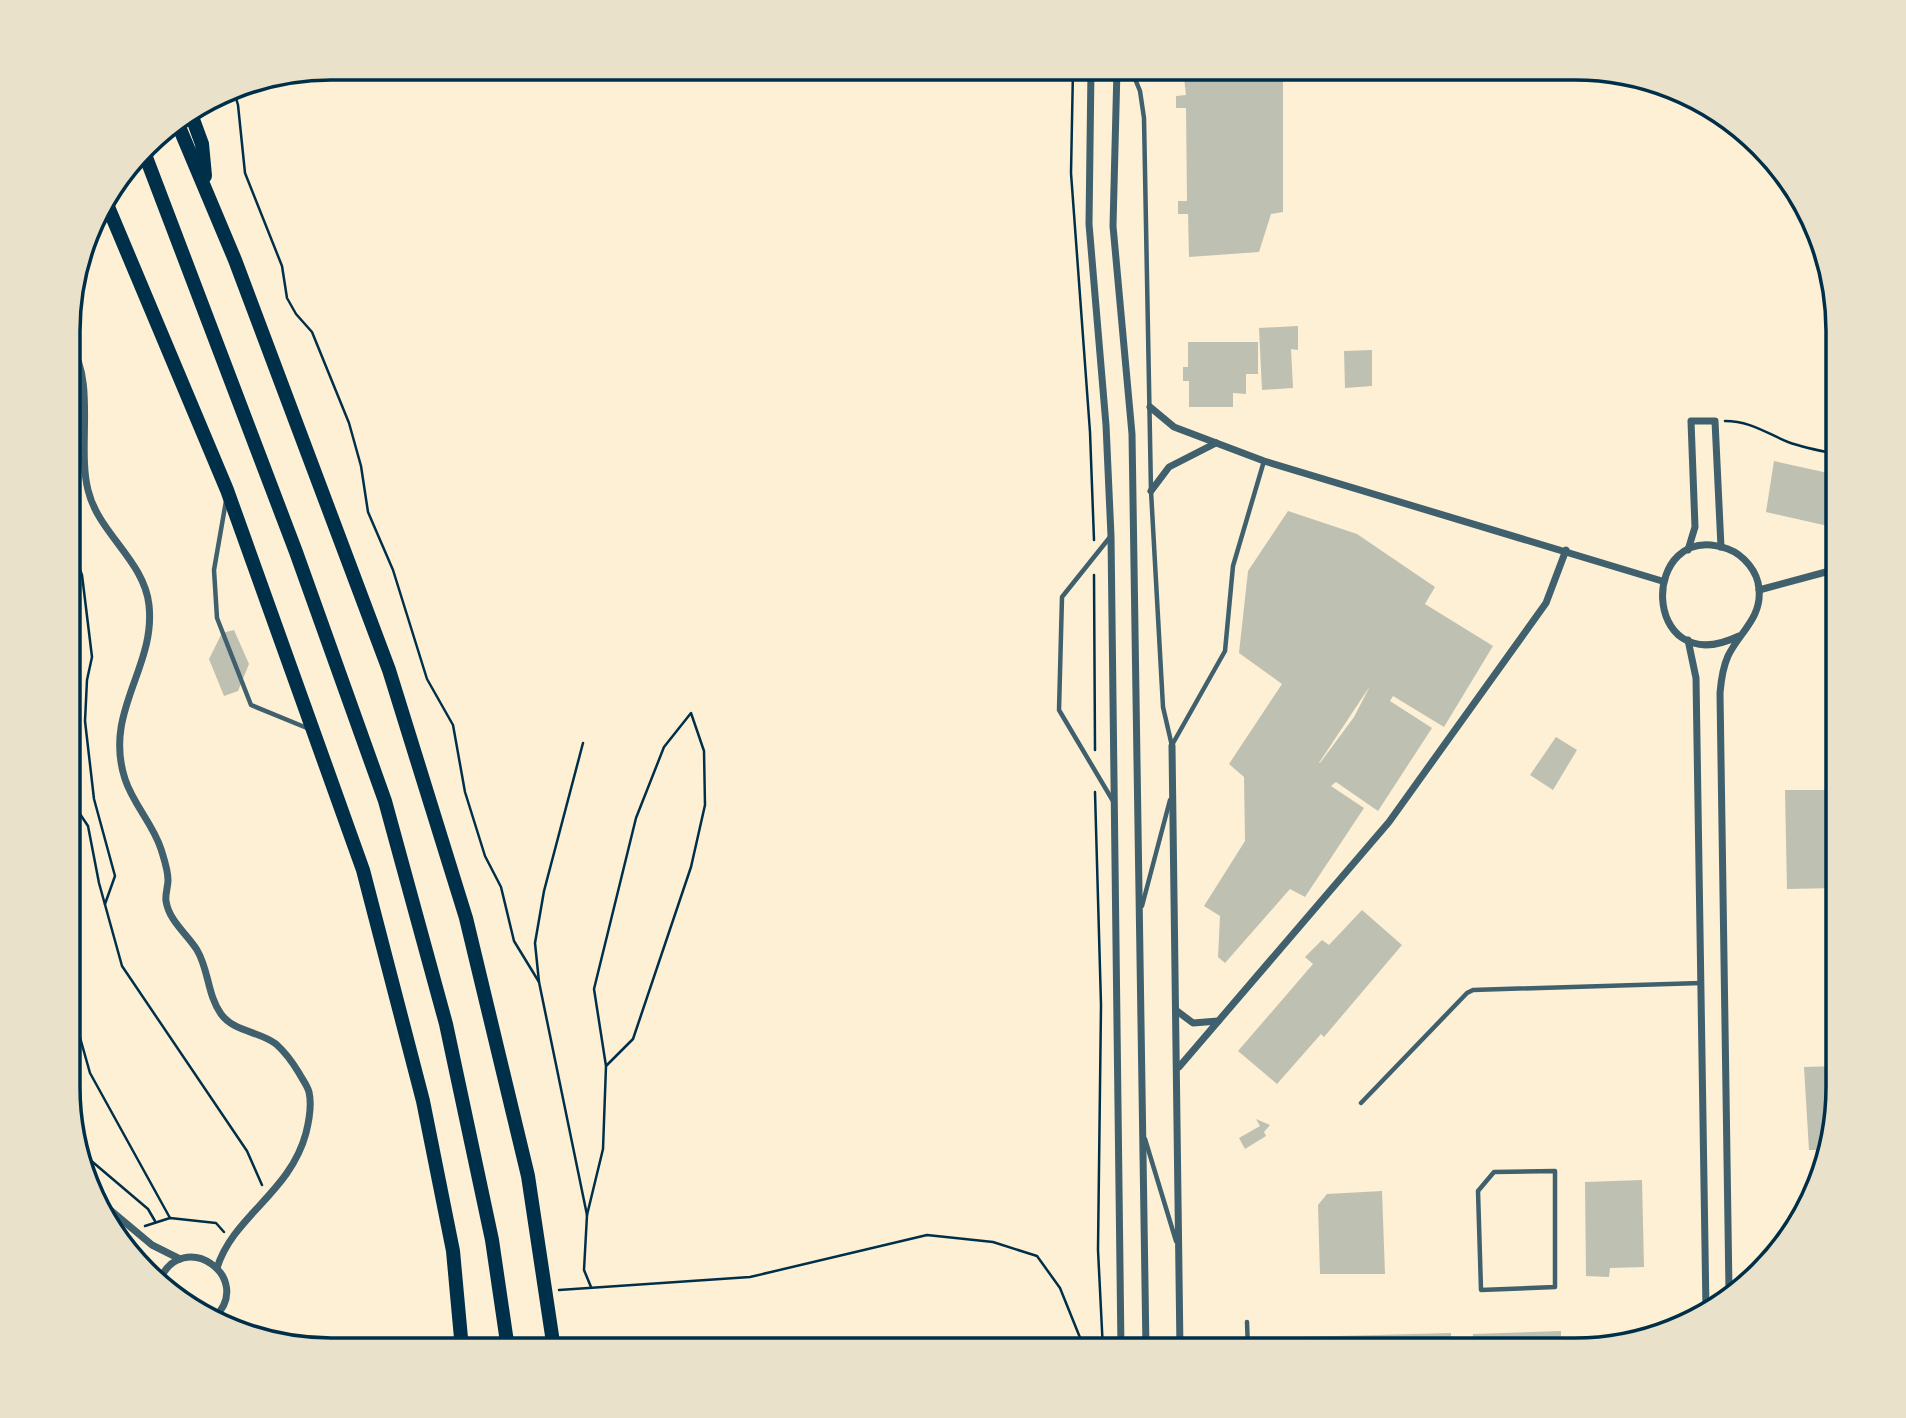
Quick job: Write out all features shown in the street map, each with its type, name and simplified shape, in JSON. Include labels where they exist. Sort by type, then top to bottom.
[{"type":"highway","points":[[194,122],[202,144],[207,192]]},
{"type":"highway","points":[[181,131],[207,192],[389,670],[466,918],[528,1176],[552,1338]]},
{"type":"highway","points":[[147,162],[296,552],[385,801],[446,1024],[492,1240],[506,1338]]},
{"type":"highway","points":[[110,213],[227,490],[363,870],[422,1101],[453,1251],[461,1338]]},
{"type":"street","points":[[1091,80],[1089,224],[1106,425],[1111,536],[1121,1338]]},
{"type":"street","points":[[1116,80],[1113,226],[1132,434],[1146,1338]]},
{"type":"street","points":[[80,375],[84,388],[83,457],[88,490],[96,513],[142,580],[149,604],[149,644],[125,699],[118,743],[125,779],[160,847],[168,877],[166,902],[176,923],[197,950],[206,972],[210,993],[222,1016],[238,1028],[275,1043],[292,1063],[309,1091],[309,1119],[300,1155],[268,1199],[231,1239],[222,1252],[217,1268]]},
{"type":"street","points":[[1150,407],[1174,427],[1264,461],[1662,581]]},
{"type":"street","points":[[1688,551],[1695,527],[1691,421],[1715,421],[1721,547]]},
{"type":"street","points":[[1151,491],[1169,467],[1217,443]]},
{"type":"street","points":[[1729,1284],[1720,692],[1726,658],[1739,636],[1751,623],[1758,607],[1759,590],[1757,578],[1743,558],[1721,547],[1704,546],[1676,558],[1662,581],[1662,609],[1676,632],[1688,640],[1705,645],[1723,644],[1739,636]]},
{"type":"street","points":[[1179,1067],[1389,822],[1546,603],[1566,550]]},
{"type":"street","points":[[1759,590],[1826,572]]},
{"type":"street","points":[[1688,640],[1696,678],[1706,1300]]},
{"type":"street","points":[[1172,746],[1179,1067],[1180,1338]]},
{"type":"street","points":[[1177,1011],[1193,1023],[1218,1021]]},
{"type":"street","points":[[115,1214],[152,1245],[180,1259]]},
{"type":"street","points":[[164,1273],[170,1264],[180,1259],[200,1258],[217,1268],[223,1276],[226,1297],[218,1311]]},
{"type":"lane","points":[[1136,80],[1144,118],[1151,491],[1163,707],[1172,746]]},
{"type":"lane","points":[[1172,746],[1224,651],[1233,566],[1264,461]]},
{"type":"lane","points":[[227,490],[214,570],[217,618],[251,705],[314,731]]},
{"type":"lane","points":[[1111,536],[1062,597],[1059,710],[1115,804]]},
{"type":"lane","points":[[1140,914],[1172,790]]},
{"type":"lane","points":[[1361,1103],[1467,993],[1473,990],[1701,983]]},
{"type":"lane","points":[[1141,1127],[1178,1248]]},
{"type":"lane","points":[[1555,1171],[1555,1287],[1480,1290],[1478,1191],[1494,1172],[1555,1171]]},
{"type":"lane","points":[[1247,1322],[1248,1338]]},
{"type":"path","points":[[1073,80],[1071,173],[1090,432],[1094,558],[1095,772],[1101,1005],[1098,1250],[1102,1338]]},
{"type":"path","points":[[237,100],[245,173],[282,266],[287,298],[296,314],[312,332],[349,423],[368,512],[393,570],[427,679],[453,725],[465,792],[485,856],[501,887],[514,941],[539,982]]},
{"type":"path","points":[[1715,421],[1738,421],[1766,430],[1786,441],[1826,451]]},
{"type":"path","points":[[80,569],[92,657],[86,680],[85,721],[94,799],[115,876],[105,904]]},
{"type":"path","points":[[592,1287],[584,1270],[587,1215],[603,1149],[606,1066],[594,989],[636,818],[664,747],[691,713],[704,751],[705,805],[694,854],[634,1038],[606,1066]]},
{"type":"path","points":[[583,743],[544,891],[535,943],[539,982],[587,1215]]},
{"type":"path","points":[[80,813],[88,826],[122,966],[247,1151],[268,1199]]},
{"type":"path","points":[[80,1038],[89,1073],[170,1218]]},
{"type":"path","points":[[92,1162],[148,1209],[155,1221]]},
{"type":"path","points":[[136,1231],[155,1221],[170,1218],[216,1223],[231,1239]]},
{"type":"path","points":[[545,1290],[750,1277],[927,1235],[993,1242],[1037,1255],[1060,1288],[1079,1338]]},
{"type":"building","points":[[1184,80],[1283,80],[1283,212],[1271,214],[1259,252],[1189,257],[1188,214],[1178,214],[1178,201],[1187,201],[1186,108],[1176,108],[1176,96],[1186,95]]},
{"type":"building","points":[[1298,326],[1298,350],[1291,349],[1293,388],[1262,390],[1259,328]]},
{"type":"building","points":[[1188,342],[1258,342],[1258,374],[1246,374],[1246,394],[1233,393],[1233,407],[1189,407],[1189,381],[1183,381],[1183,367],[1188,367]]},
{"type":"building","points":[[1372,350],[1372,386],[1345,388],[1344,351]]},
{"type":"building","points":[[1774,461],[1826,473],[1826,526],[1766,512]]},
{"type":"building","points":[[1288,511],[1357,534],[1435,587],[1425,604],[1493,646],[1444,727],[1393,696],[1390,701],[1432,728],[1378,811],[1336,782],[1331,786],[1364,808],[1305,897],[1290,889],[1225,963],[1218,957],[1220,916],[1204,906],[1245,841],[1244,777],[1229,764],[1282,684],[1239,653],[1248,571]],"holes":[[[1370,686],[1354,717],[1320,763],[1319,763]]]},
{"type":"building","points":[[234,630],[249,664],[238,691],[224,696],[209,659],[222,633]]},
{"type":"building","points":[[1556,737],[1577,750],[1553,790],[1530,775]]},
{"type":"building","points":[[1785,790],[1826,790],[1826,888],[1787,889]]},
{"type":"building","points":[[1362,910],[1402,945],[1324,1037],[1321,1034],[1277,1084],[1238,1051],[1313,964],[1305,957],[1322,940],[1329,945]]},
{"type":"building","points":[[1826,1066],[1825,1103],[1817,1150],[1809,1150],[1804,1067]]},
{"type":"building","points":[[1256,1119],[1270,1125],[1264,1132],[1266,1136],[1245,1149],[1239,1138],[1260,1126]]},
{"type":"building","points":[[1642,1180],[1644,1267],[1610,1268],[1609,1277],[1586,1276],[1585,1182]]},
{"type":"building","points":[[1382,1191],[1385,1274],[1320,1274],[1318,1205],[1327,1194]]},
{"type":"building","points":[[1561,1331],[1561,1338],[1473,1338],[1473,1334]]},
{"type":"building","points":[[1451,1333],[1451,1338],[1263,1338]]}]
